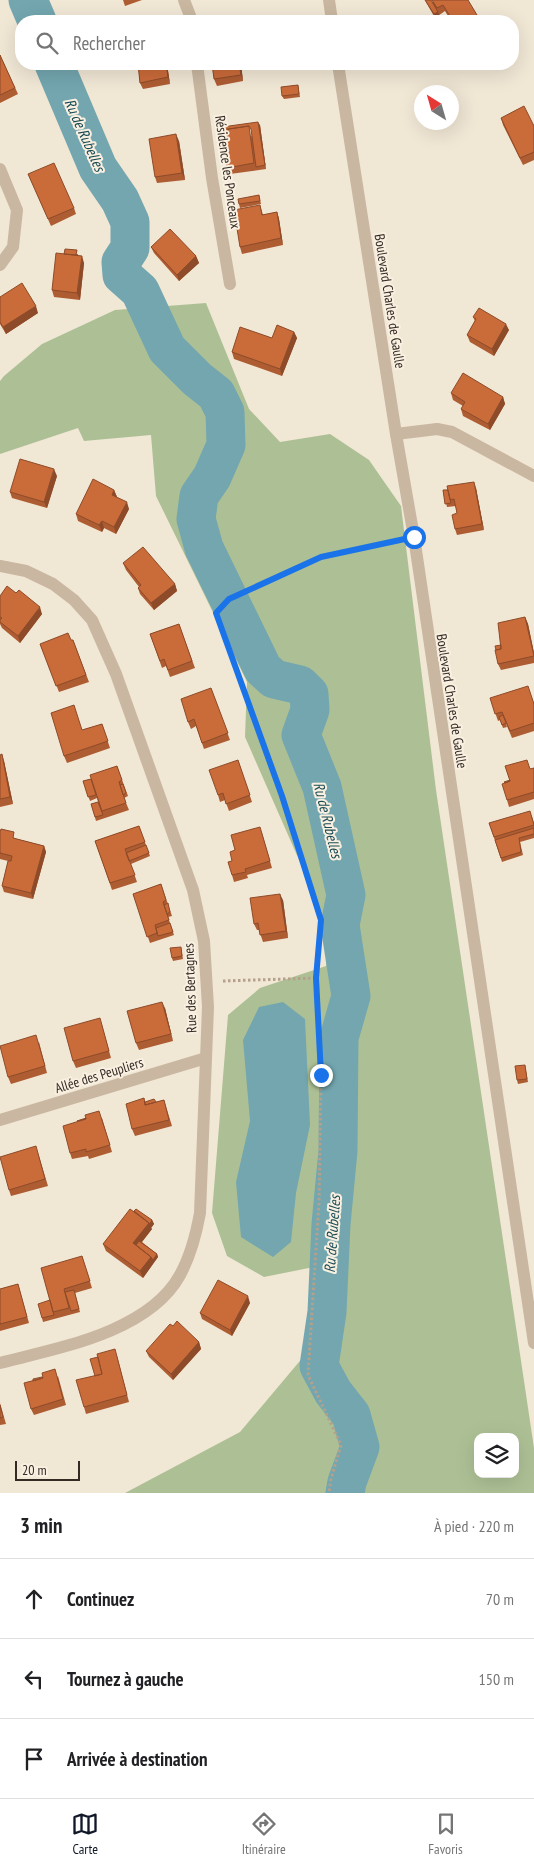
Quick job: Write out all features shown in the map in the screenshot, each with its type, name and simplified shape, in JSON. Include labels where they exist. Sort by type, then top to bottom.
[{"type":"street","points":[[184,0],[190,15]]},
{"type":"street","points":[[328,0],[331,15]]},
{"type":"street","name":"Résidence les Ponceaux","points":[[198,70],[212,178],[230,284]]},
{"type":"street","name":"Boulevard Charles de Gaulle","points":[[339,70],[414,537],[534,1343]]},
{"type":"street","points":[[0,169],[17,210],[13,247],[0,265]]},
{"type":"street","points":[[396,434],[436,428],[452,432],[534,476]]},
{"type":"street","name":"Rue des Bertagnes","points":[[0,566],[26,571],[53,584],[74,600],[92,620],[116,674],[192,890],[204,941],[206,982],[206,1058],[200,1213],[194,1245],[180,1276],[165,1295],[150,1308],[112,1330],[74,1344],[0,1363]]},
{"type":"street","name":"Allée des Peupliers","points":[[0,1120],[206,1058]]},
{"type":"path","points":[[329,1493],[341,1445],[308,1375],[320,1202],[321,1075],[316,978],[321,920],[282,796],[216,613],[229,599],[321,557],[414,537]]},
{"type":"path","points":[[206,982],[316,978]]},
{"type":"green space","points":[[206,303],[249,409],[280,442],[330,434],[369,460],[401,506],[436,790],[534,1448],[534,1493],[125,1493],[240,1432],[304,1356],[319,1266],[264,1277],[227,1256],[212,1213],[228,1015],[260,988],[326,966],[332,935],[245,737],[247,682],[156,496],[151,435],[84,441],[78,428],[0,454],[0,381],[42,344],[115,310]]},
{"type":"water","points":[[283,1002],[305,1019],[310,1125],[296,1193],[291,1242],[273,1257],[241,1237],[236,1182],[250,1121],[243,1040],[259,1007]]},
{"type":"building","points":[[425,0],[431,0],[438,12],[434,14]]},
{"type":"building","points":[[432,0],[468,0],[477,15],[449,15],[443,5],[437,8]]},
{"type":"building","points":[[0,55],[15,88],[0,95]]},
{"type":"building","points":[[139,70],[167,70],[168,77],[140,83]]},
{"type":"building","points":[[213,70],[240,70],[241,75],[214,79]]},
{"type":"building","points":[[298,85],[299,94],[282,96],[281,87]]},
{"type":"building","points":[[524,106],[534,126],[534,152],[520,158],[501,118]]},
{"type":"building","points":[[258,122],[265,165],[256,167],[249,126],[222,130],[222,127]]},
{"type":"building","points":[[249,126],[254,163],[227,168],[222,130]]},
{"type":"building","points":[[176,134],[182,173],[155,177],[149,139]]},
{"type":"building","points":[[54,163],[74,208],[48,219],[28,174]]},
{"type":"building","points":[[259,195],[260,201],[239,204],[238,199]]},
{"type":"building","points":[[260,205],[262,215],[277,212],[281,238],[240,247],[234,210]]},
{"type":"building","points":[[170,229],[196,256],[177,275],[151,247]]},
{"type":"building","points":[[65,249],[77,250],[76,255],[64,254]]},
{"type":"building","points":[[56,253],[82,256],[77,293],[52,290]]},
{"type":"building","points":[[22,283],[36,306],[3,327],[0,322],[0,297]]},
{"type":"building","points":[[479,308],[506,324],[492,349],[467,335],[476,319],[473,317]]},
{"type":"building","points":[[277,325],[294,332],[280,369],[232,352],[240,327],[272,338]]},
{"type":"building","points":[[463,373],[503,397],[488,424],[461,409],[465,402],[451,393]]},
{"type":"building","points":[[20,459],[54,469],[44,502],[10,492]]},
{"type":"building","points":[[93,479],[114,490],[112,495],[127,502],[114,527],[102,521],[99,525],[76,514]]},
{"type":"building","points":[[474,482],[482,524],[455,529],[452,515],[457,513],[454,499],[450,500],[447,486]]},
{"type":"building","points":[[443,490],[448,490],[451,503],[445,504]]},
{"type":"building","points":[[143,547],[175,584],[151,603],[138,588],[141,585],[123,563]]},
{"type":"building","points":[[7,586],[16,593],[19,590],[40,607],[18,636],[0,622],[2,618],[0,617],[0,596]]},
{"type":"building","points":[[525,617],[534,656],[498,664],[495,650],[501,649],[498,623]]},
{"type":"building","points":[[179,624],[192,661],[168,670],[164,659],[160,661],[150,634]]},
{"type":"building","points":[[68,633],[71,640],[73,640],[86,675],[56,686],[40,644]]},
{"type":"building","points":[[501,645],[501,649],[496,650],[495,646]]},
{"type":"building","points":[[528,686],[534,704],[534,723],[510,731],[502,712],[495,714],[490,698]]},
{"type":"building","points":[[211,688],[228,733],[202,743],[194,719],[188,722],[181,699]]},
{"type":"building","points":[[74,705],[82,730],[102,724],[108,741],[64,756],[51,713]]},
{"type":"building","points":[[503,715],[506,723],[502,725],[499,717]]},
{"type":"building","points":[[2,754],[10,797],[0,799],[0,755]]},
{"type":"building","points":[[238,760],[250,795],[226,804],[223,793],[218,795],[209,770]]},
{"type":"building","points":[[527,760],[530,769],[534,768],[534,792],[507,800],[502,784],[510,781],[505,766]]},
{"type":"building","points":[[117,766],[122,780],[119,782],[126,803],[102,811],[90,775]]},
{"type":"building","points":[[91,779],[96,795],[88,797],[83,781]]},
{"type":"building","points":[[123,784],[126,793],[123,795],[120,785]]},
{"type":"building","points":[[98,802],[103,815],[95,817],[91,804]]},
{"type":"building","points":[[530,811],[534,825],[494,837],[489,823]]},
{"type":"building","points":[[139,826],[145,842],[125,849],[135,875],[110,883],[95,841]]},
{"type":"building","points":[[260,827],[270,861],[245,869],[246,872],[232,875],[228,862],[232,861],[230,852],[235,850],[231,835]]},
{"type":"building","points":[[534,828],[534,834],[519,838],[521,852],[501,858],[495,840]]},
{"type":"building","points":[[1,829],[14,832],[13,838],[44,846],[31,893],[2,886],[8,861],[11,861],[12,856],[0,853]]},
{"type":"building","points":[[146,845],[149,853],[129,861],[126,853]]},
{"type":"building","points":[[161,884],[166,900],[163,902],[169,920],[155,925],[157,933],[147,937],[133,894]]},
{"type":"building","points":[[280,894],[286,931],[260,935],[258,923],[254,924],[250,898]]},
{"type":"building","points":[[168,903],[170,912],[167,914],[164,905]]},
{"type":"building","points":[[170,923],[173,932],[158,936],[156,928]]},
{"type":"building","points":[[181,947],[182,956],[172,958],[170,948]]},
{"type":"building","points":[[162,1002],[171,1034],[136,1043],[127,1011]]},
{"type":"building","points":[[100,1018],[109,1051],[73,1061],[64,1028]]},
{"type":"building","points":[[36,1035],[45,1066],[8,1077],[0,1046]]},
{"type":"building","points":[[525,1065],[527,1079],[517,1080],[515,1066]]},
{"type":"building","points":[[144,1098],[145,1105],[164,1100],[169,1120],[132,1129],[126,1104]]},
{"type":"building","points":[[154,1099],[156,1102],[145,1105],[145,1102]]},
{"type":"building","points":[[99,1111],[110,1145],[86,1152],[86,1149],[70,1153],[63,1126],[86,1119],[85,1115]]},
{"type":"building","points":[[36,1146],[45,1179],[9,1190],[0,1157]]},
{"type":"building","points":[[130,1209],[149,1223],[133,1243],[151,1257],[140,1271],[103,1244]]},
{"type":"building","points":[[136,1209],[152,1220],[150,1224],[134,1211]]},
{"type":"building","points":[[139,1241],[157,1254],[153,1260],[136,1245]]},
{"type":"building","points":[[82,1256],[90,1281],[64,1289],[69,1308],[53,1312],[41,1268]]},
{"type":"building","points":[[218,1280],[248,1296],[230,1330],[200,1313]]},
{"type":"building","points":[[18,1284],[27,1317],[0,1324],[0,1289]]},
{"type":"building","points":[[74,1290],[79,1309],[71,1311],[65,1292]]},
{"type":"building","points":[[50,1300],[54,1315],[42,1318],[38,1304]]},
{"type":"building","points":[[177,1321],[199,1342],[171,1374],[146,1351],[170,1324],[173,1326]]},
{"type":"building","points":[[115,1349],[127,1395],[84,1407],[76,1380],[102,1374],[97,1354]]},
{"type":"building","points":[[98,1357],[102,1374],[95,1376],[90,1359]]},
{"type":"building","points":[[55,1369],[63,1399],[31,1409],[24,1383],[43,1378],[42,1373]]},
{"type":"building","points":[[0,1405],[3,1417],[0,1418]]},
{"type":"waterway","name":"Ru de Rubelles","points":[[28,0],[34,15]]},
{"type":"waterway","name":"Ru de Rubelles","points":[[57,70],[98,168],[120,200],[130,222],[130,248],[121,262],[122,275],[140,291],[167,349],[197,379],[216,394],[225,412],[226,445],[212,477],[199,496],[196,519],[204,548],[263,669],[274,679],[300,685],[309,694],[310,710],[301,735],[322,787],[346,895],[340,925],[351,996],[339,1038],[338,1151],[331,1224],[327,1312],[319,1366],[333,1392],[351,1415],[360,1447],[347,1482],[345,1493]]},
{"type":"route","points":[[321,1075],[316,978],[321,920],[282,796],[216,613],[229,599],[321,557],[414,537]]}]
